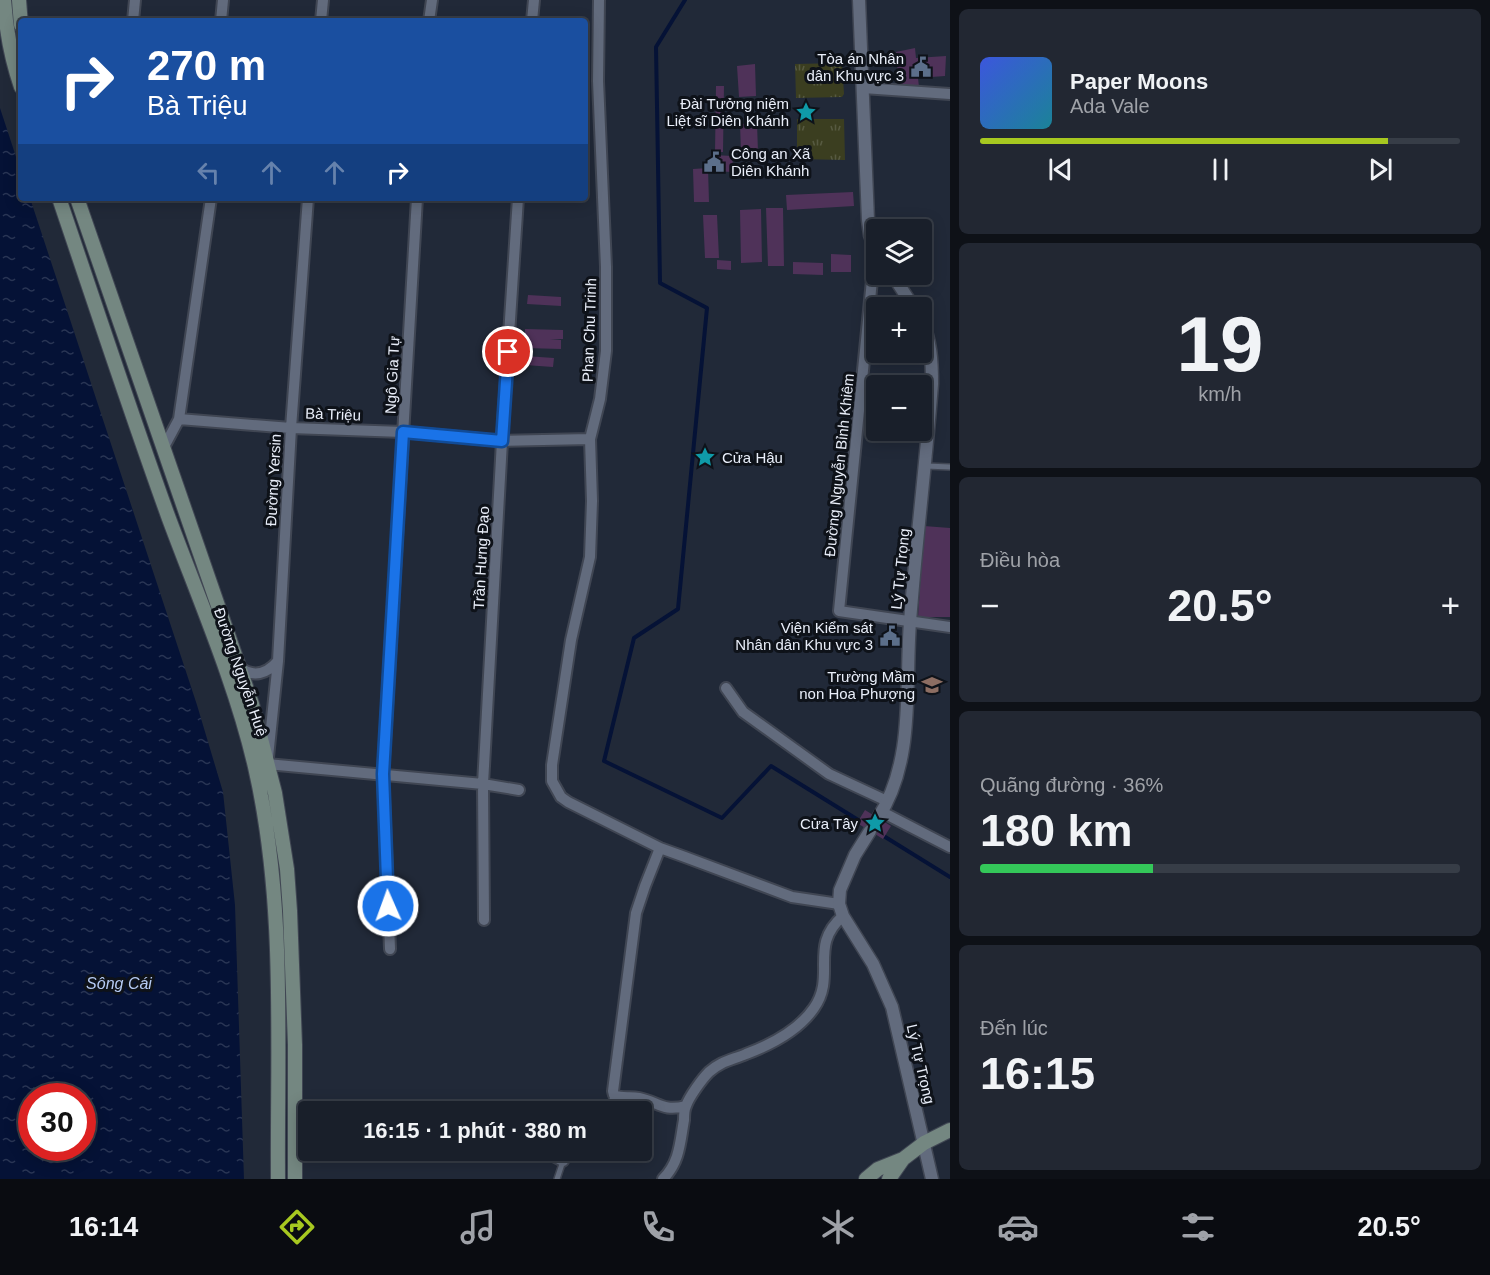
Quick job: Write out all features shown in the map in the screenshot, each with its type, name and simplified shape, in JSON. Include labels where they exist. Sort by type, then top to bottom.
[{"type":"main road","points":[[4,0],[5,26],[12,62],[18,79]]},
{"type":"main road","points":[[19,0],[20,18]]},
{"type":"main road","name":"Đường Nguyễn Huệ","points":[[60,201],[147,458],[261,765],[282,832],[287,869],[295,1046],[294,1179]]},
{"type":"main road","name":"Đường Nguyễn Huệ","points":[[78,201],[252,704],[272,872],[277,949],[278,1179]]},
{"type":"main road","points":[[147,458],[164,447]]},
{"type":"main road","points":[[277,1046],[295,1046]]},
{"type":"main road","points":[[889,1179],[903,1160],[924,1143],[950,1130]]},
{"type":"main road","points":[[866,1179],[878,1169],[903,1160]]},
{"type":"street","points":[[133,18],[135,0]]},
{"type":"street","points":[[221,18],[224,0]]},
{"type":"street","points":[[321,18],[323,0]]},
{"type":"street","points":[[429,18],[432,0]]},
{"type":"street","points":[[532,18],[534,0]]},
{"type":"street","name":"Phan Chu Trinh","points":[[599,0],[598,81],[606,267],[606,351],[600,399],[590,439],[592,501],[590,557],[571,640],[552,765],[552,781],[561,797],[585,812],[660,848]]},
{"type":"street","points":[[859,0],[868,219]]},
{"type":"street","points":[[863,88],[950,94]]},
{"type":"street","points":[[164,447],[179,418],[208,201]]},
{"type":"street","name":"Đường Yersin","points":[[261,765],[278,661],[291,428],[308,201]]},
{"type":"street","name":"Ngô Gia Tự","points":[[390,950],[383,774],[417,201]]},
{"type":"street","name":"Trần Hưng Đạo","points":[[484,920],[483,784],[518,201]]},
{"type":"street","name":"Đường Nguyễn Bỉnh Khiêm","points":[[872,285],[839,610],[910,621]]},
{"type":"street","name":"Lý Tự Trọng","points":[[882,811],[898,772],[904,747],[910,621],[926,466],[932,363]]},
{"type":"street","name":"Bà Triệu","points":[[179,418],[291,428],[403,432],[502,441],[590,439]]},
{"type":"street","points":[[910,621],[950,627]]},
{"type":"street","points":[[239,667],[247,673],[264,673],[278,661]]},
{"type":"street","points":[[726,688],[742,712],[829,774],[882,811],[950,847]]},
{"type":"street","points":[[261,765],[383,774],[519,790]]},
{"type":"street","points":[[663,1179],[677,1160],[686,1106],[703,1080],[716,1066],[755,1051],[776,1039],[804,1020],[813,1010],[823,988],[824,949],[827,936],[841,910],[840,890],[855,855],[870,831]]},
{"type":"street","points":[[686,1106],[666,1109],[639,1098],[614,1095],[636,914],[660,848],[792,897],[841,910]]},
{"type":"street","name":"Lý Tự Trọng","points":[[841,910],[873,964],[892,1007],[932,1179]]},
{"type":"lane","points":[[926,466],[950,467]]},
{"type":"lane","points":[[611,1101],[614,1095]]},
{"type":"lane","points":[[557,1179],[563,1161]]},
{"type":"green space","points":[[842,63],[844,94],[842,97],[796,98],[795,64]]},
{"type":"green space","points":[[797,119],[844,119],[845,160],[797,159]]},
{"type":"water","name":"Sông Cái","points":[[0,108],[18,163],[18,201],[31,201],[197,705],[223,792],[235,905],[244,1179],[0,1179]]},
{"type":"building","name":"Tòa án Nhân dân Khu vực 3","points":[[915,48],[916,58],[946,56],[945,76],[918,78],[919,87],[899,88],[896,52]]},
{"type":"building","points":[[755,64],[756,96],[739,97],[737,66]]},
{"type":"building","points":[[716,86],[724,86],[723,152],[715,152]]},
{"type":"building","points":[[757,123],[758,152],[741,153],[740,124]]},
{"type":"building","points":[[713,155],[733,156],[732,172],[713,171]]},
{"type":"building","points":[[708,168],[709,202],[694,202],[693,169]]},
{"type":"building","points":[[853,192],[854,206],[787,210],[786,195]]},
{"type":"building","points":[[766,208],[783,208],[784,266],[768,266]]},
{"type":"building","points":[[761,209],[762,262],[741,263],[740,210]]},
{"type":"building","points":[[703,215],[717,215],[719,258],[705,258]]},
{"type":"building","points":[[831,254],[851,255],[851,272],[831,272]]},
{"type":"building","points":[[717,260],[731,261],[731,270],[717,269]]},
{"type":"building","points":[[793,262],[823,263],[823,275],[793,274]]},
{"type":"building","points":[[528,295],[561,297],[561,306],[527,304]]},
{"type":"building","points":[[525,329],[563,330],[563,339],[550,339],[561,340],[561,349],[525,348]]},
{"type":"building","points":[[525,356],[554,358],[553,367],[525,365]]},
{"type":"building","points":[[924,526],[950,528],[950,617],[918,617]]},
{"type":"building","points":[[865,810],[891,826],[883,839],[857,823]]},
{"type":"waterway","points":[[685,0],[656,47],[660,283],[707,308],[678,609],[634,638],[604,761],[722,818],[771,766],[863,823]]},
{"type":"waterway","points":[[882,835],[950,877]]},
{"type":"place","name":"Tòa án Nhân dân Khu vực 3","points":[[921,67]]},
{"type":"place","name":"Đài Tưởng niệm Liệt sĩ Diên Khánh","points":[[806,112]]},
{"type":"place","name":"Công an Xã Diên Khánh","points":[[714,162]]},
{"type":"place","name":"Cửa Hậu","points":[[705,457]]},
{"type":"place","name":"Viện Kiểm sát Nhân dân Khu vực 3","points":[[890,636]]},
{"type":"place","name":"Trường Mầm non Hoa Phượng","points":[[932,685]]},
{"type":"place","name":"Cửa Tây","points":[[875,823]]},
{"type":"route","points":[[388,906],[383,774],[403,432],[502,441],[508,352]]}]
